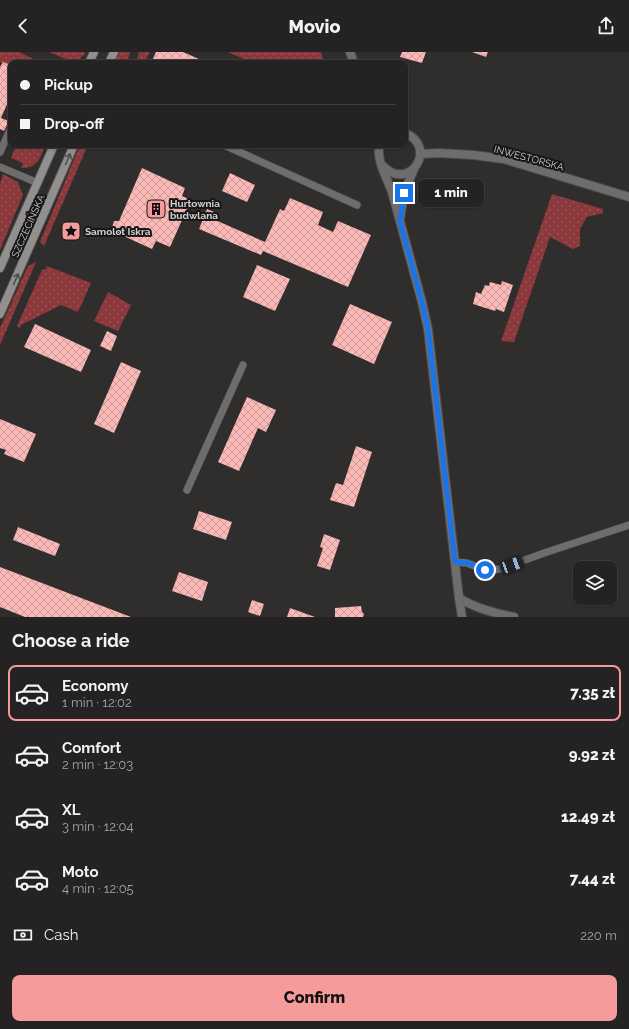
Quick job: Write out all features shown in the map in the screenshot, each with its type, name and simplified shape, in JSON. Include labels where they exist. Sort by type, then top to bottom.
[{"type":"main road","name":"SZCZECIŃSKA","points":[[0,268],[53,148]]},
{"type":"main road","name":"SZCZECIŃSKA","points":[[0,314],[73,148]]},
{"type":"street","points":[[400,222],[404,193],[419,161],[420,154],[420,148],[417,142],[412,136],[408,134]]},
{"type":"street","points":[[379,148],[379,160],[388,179],[428,329],[462,617]]},
{"type":"street","name":"INWESTORSKA","points":[[420,154],[439,153],[473,155],[504,159],[629,197]]},
{"type":"street","points":[[382,166],[392,173],[399,174],[405,174],[414,169]]},
{"type":"street","points":[[459,598],[470,605],[514,617]]},
{"type":"lane","points":[[0,152],[8,135]]},
{"type":"lane","points":[[231,148],[357,205]]},
{"type":"lane","points":[[0,167],[38,183]]},
{"type":"lane","points":[[188,490],[243,365]]},
{"type":"lane","points":[[455,562],[468,563],[485,570],[500,569],[629,524]]},
{"type":"shaded area","points":[[0,52],[19,52],[36,60],[8,60],[8,66],[0,62]]},
{"type":"shaded area","points":[[49,52],[85,52],[85,54],[78,60],[68,60]]},
{"type":"shaded area","points":[[118,52],[130,52],[128,60],[114,60]]},
{"type":"shaded area","points":[[139,52],[150,52],[146,60],[137,60]]},
{"type":"shaded area","points":[[228,52],[321,52],[323,60],[246,60]]},
{"type":"shaded area","points":[[15,148],[44,148],[38,162],[27,168],[21,168],[23,163],[11,158]]},
{"type":"shaded area","points":[[79,148],[87,148],[44,246],[40,242]]},
{"type":"shaded area","points":[[3,174],[18,182],[23,195],[0,250],[0,184]]},
{"type":"shaded area","points":[[552,194],[603,209],[603,213],[587,217],[580,229],[580,246],[573,249],[550,237],[514,342],[501,341]]},
{"type":"shaded area","points":[[36,262],[0,345],[0,328],[28,266]]},
{"type":"shaded area","points":[[47,266],[91,283],[78,312],[61,305],[21,325],[20,328],[17,326],[42,270],[46,269]]},
{"type":"shaded area","points":[[108,292],[131,305],[118,331],[94,321]]},
{"type":"building","points":[[156,52],[183,52],[201,60],[152,60]]},
{"type":"building","points":[[402,52],[426,52],[422,63],[400,57]]},
{"type":"building","points":[[472,52],[488,52],[486,57]]},
{"type":"building","points":[[3,62],[8,64],[8,102],[1,118],[8,121],[4,131],[0,129],[0,67]]},
{"type":"building","name":"Hurtownia budwlana","points":[[142,168],[185,188],[182,196],[191,200],[170,247],[156,241],[152,249],[117,233],[112,228],[114,221],[119,221]]},
{"type":"building","points":[[230,173],[255,185],[247,202],[222,191]]},
{"type":"building","points":[[290,198],[323,212],[318,225],[333,232],[338,221],[371,235],[348,287],[263,251],[261,255],[199,229],[207,209],[216,213],[213,219],[265,242],[280,209],[284,211]]},
{"type":"building","points":[[257,265],[290,279],[275,311],[243,297]]},
{"type":"building","points":[[502,281],[513,285],[504,312],[496,309],[495,311],[473,304],[476,292],[481,294],[485,285],[489,286],[490,282],[501,285]]},
{"type":"building","points":[[350,304],[392,322],[374,364],[332,345]]},
{"type":"building","points":[[35,324],[91,350],[81,372],[24,347]]},
{"type":"building","points":[[107,331],[117,336],[111,351],[100,346]]},
{"type":"building","points":[[121,362],[141,371],[114,433],[94,424]]},
{"type":"building","points":[[247,397],[276,410],[266,432],[258,428],[239,471],[218,462]]},
{"type":"building","points":[[0,419],[36,434],[24,462],[4,454],[6,450],[0,448]]},
{"type":"building","points":[[356,446],[372,452],[354,507],[330,500],[336,483],[343,485]]},
{"type":"building","points":[[199,511],[232,522],[226,540],[193,529]]},
{"type":"building","points":[[18,527],[60,544],[55,556],[13,540]]},
{"type":"building","points":[[324,534],[340,540],[330,570],[317,566],[323,548],[320,547]]},
{"type":"building","points":[[0,567],[131,617],[25,617],[0,607]]},
{"type":"building","points":[[179,572],[208,582],[202,601],[172,591]]},
{"type":"building","points":[[252,600],[264,604],[260,616],[248,612]]},
{"type":"building","points":[[361,606],[364,614],[363,617],[335,617],[335,608]]},
{"type":"building","points":[[290,608],[315,617],[287,617]]},
{"type":"place","name":"Hurtownia budwlana","points":[[156,209]]},
{"type":"place","name":"Samolot Iskra","points":[[71,231]]},
{"type":"route","points":[[404,193],[400,222],[428,329],[455,562],[468,563],[485,570]]}]
